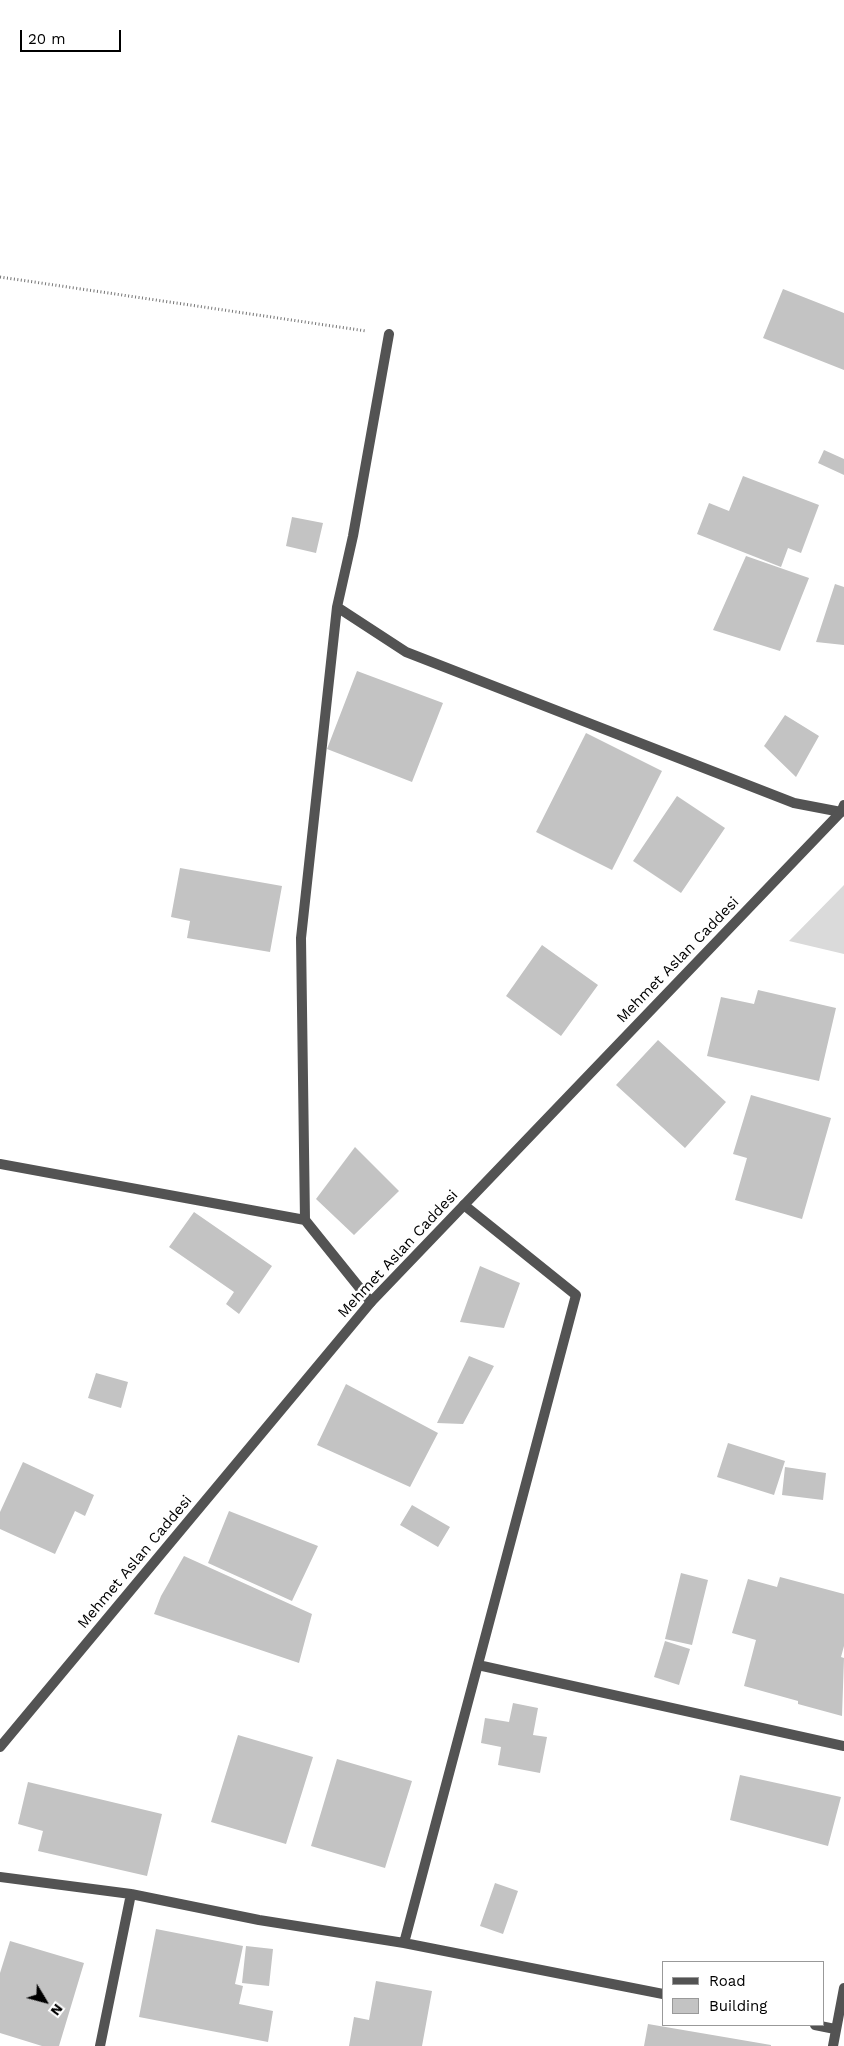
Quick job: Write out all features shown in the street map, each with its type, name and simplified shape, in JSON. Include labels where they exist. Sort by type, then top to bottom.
[{"type":"street","points":[[371,1302],[305,1220],[301,938],[337,607],[353,536],[389,334]]},
{"type":"street","points":[[337,607],[406,652],[794,803],[843,810]]},
{"type":"street","name":"Mehmet Aslan Caddesi","points":[[0,1747],[371,1302],[843,810]]},
{"type":"street","points":[[0,1164],[305,1220]]},
{"type":"street","points":[[404,1943],[576,1295],[464,1205]]},
{"type":"street","points":[[478,1665],[844,1746]]},
{"type":"street","points":[[0,1877],[131,1894],[259,1920],[404,1943],[662,1994]]},
{"type":"street","points":[[100,2046],[131,1894]]},
{"type":"street","points":[[833,2046],[840,2030],[844,1988]]},
{"type":"street","points":[[820,2026],[840,2030]]},
{"type":"path","points":[[0,277],[389,334]]},
{"type":"shaded area","points":[[844,885],[844,954],[789,941]]},
{"type":"building","points":[[783,289],[844,313],[844,370],[763,338]]},
{"type":"building","points":[[824,450],[844,459],[844,475],[818,463]]},
{"type":"building","points":[[743,476],[819,505],[801,553],[788,548],[781,567],[697,534],[709,503],[729,511]]},
{"type":"building","points":[[292,517],[323,523],[316,553],[286,546]]},
{"type":"building","points":[[746,556],[809,578],[780,651],[713,630]]},
{"type":"building","points":[[835,584],[844,587],[844,645],[816,642]]},
{"type":"building","points":[[357,671],[443,703],[412,782],[327,749]]},
{"type":"building","points":[[785,715],[819,736],[796,777],[764,746]]},
{"type":"building","points":[[586,733],[662,771],[612,870],[536,832]]},
{"type":"building","points":[[677,796],[725,828],[681,893],[633,861]]},
{"type":"building","points":[[180,868],[282,886],[270,952],[187,938],[190,921],[171,917]]},
{"type":"building","points":[[542,945],[598,985],[561,1036],[506,996]]},
{"type":"building","points":[[758,990],[836,1008],[819,1081],[707,1056],[721,997],[754,1004]]},
{"type":"building","points":[[658,1040],[726,1102],[685,1148],[616,1085]]},
{"type":"building","points":[[751,1095],[831,1118],[802,1219],[735,1200],[747,1158],[733,1154]]},
{"type":"building","points":[[355,1147],[399,1191],[354,1235],[316,1199]]},
{"type":"building","points":[[194,1212],[272,1266],[239,1314],[226,1304],[234,1292],[169,1247]]},
{"type":"building","points":[[480,1266],[520,1283],[504,1328],[460,1322]]},
{"type":"building","points":[[469,1356],[494,1366],[463,1424],[437,1423]]},
{"type":"building","points":[[96,1373],[128,1382],[121,1408],[88,1398]]},
{"type":"building","points":[[346,1384],[438,1433],[410,1487],[317,1445]]},
{"type":"building","points":[[728,1443],[785,1461],[774,1495],[717,1477]]},
{"type":"building","points":[[23,1462],[94,1495],[85,1516],[75,1511],[55,1554],[0,1529],[0,1512]]},
{"type":"building","points":[[785,1467],[826,1473],[823,1500],[782,1495]]},
{"type":"building","points":[[412,1505],[450,1527],[438,1547],[400,1525]]},
{"type":"building","points":[[229,1511],[318,1546],[292,1601],[208,1563]]},
{"type":"building","points":[[184,1556],[312,1614],[299,1663],[154,1614],[161,1596]]},
{"type":"building","points":[[681,1573],[708,1580],[692,1645],[665,1639]]},
{"type":"building","points":[[780,1577],[844,1594],[844,1646],[841,1657],[844,1658],[842,1716],[744,1686],[756,1640],[732,1633],[748,1579],[777,1587]]},
{"type":"building","points":[[665,1641],[690,1649],[679,1685],[654,1677]]},
{"type":"building","points":[[513,1703],[538,1708],[533,1735],[547,1737],[540,1773],[498,1765],[501,1747],[481,1743],[485,1718],[509,1722]]},
{"type":"building","points":[[238,1735],[313,1757],[286,1844],[211,1822]]},
{"type":"building","points":[[337,1759],[412,1781],[385,1868],[311,1846]]},
{"type":"building","points":[[740,1775],[841,1797],[828,1846],[730,1820]]},
{"type":"building","points":[[28,1782],[162,1814],[147,1876],[38,1851],[43,1831],[18,1824]]},
{"type":"building","points":[[495,1883],[518,1891],[503,1934],[480,1926]]},
{"type":"building","points":[[156,1929],[243,1946],[235,1984],[243,1986],[239,2004],[273,2011],[268,2042],[139,2017]]},
{"type":"building","points":[[10,1941],[84,1963],[59,2046],[42,2046],[0,2033],[0,1973]]},
{"type":"building","points":[[246,1946],[273,1949],[269,1986],[242,1983]]},
{"type":"building","points":[[376,1981],[432,1991],[422,2046],[349,2046],[354,2017],[369,2020]]},
{"type":"building","points":[[648,2024],[771,2045],[771,2046],[644,2046]]}]
